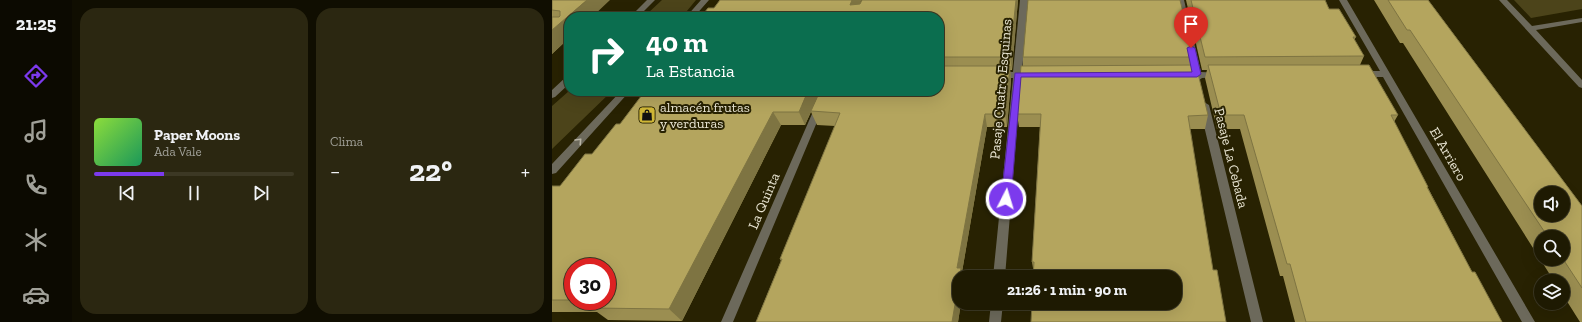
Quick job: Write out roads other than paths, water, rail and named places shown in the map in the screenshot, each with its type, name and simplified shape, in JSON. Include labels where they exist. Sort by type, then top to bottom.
[{"type":"street","points":[[639,12],[651,0]]},
{"type":"street","points":[[694,12],[705,0]]},
{"type":"street","name":"Pasaje Cuatro Esquinas","points":[[1000,270],[1024,0]]},
{"type":"street","name":"Pasaje La Cebada","points":[[1180,0],[1257,322]]},
{"type":"street","name":"El Arriero","points":[[1343,0],[1529,322]]},
{"type":"street","points":[[1503,0],[1582,85]]},
{"type":"street","points":[[1530,29],[1582,20]]},
{"type":"street","points":[[1174,75],[1228,74]]},
{"type":"street","points":[[1354,74],[1385,74]]},
{"type":"street","points":[[986,75],[1041,75]]},
{"type":"street","points":[[552,95],[564,84]]},
{"type":"street","points":[[552,170],[621,96]]},
{"type":"street","name":"La Quinta","points":[[727,322],[824,96]]},
{"type":"street","points":[[995,322],[996,310]]},
{"type":"place","name":"almacén frutas y verduras","points":[[647,115]]}]
